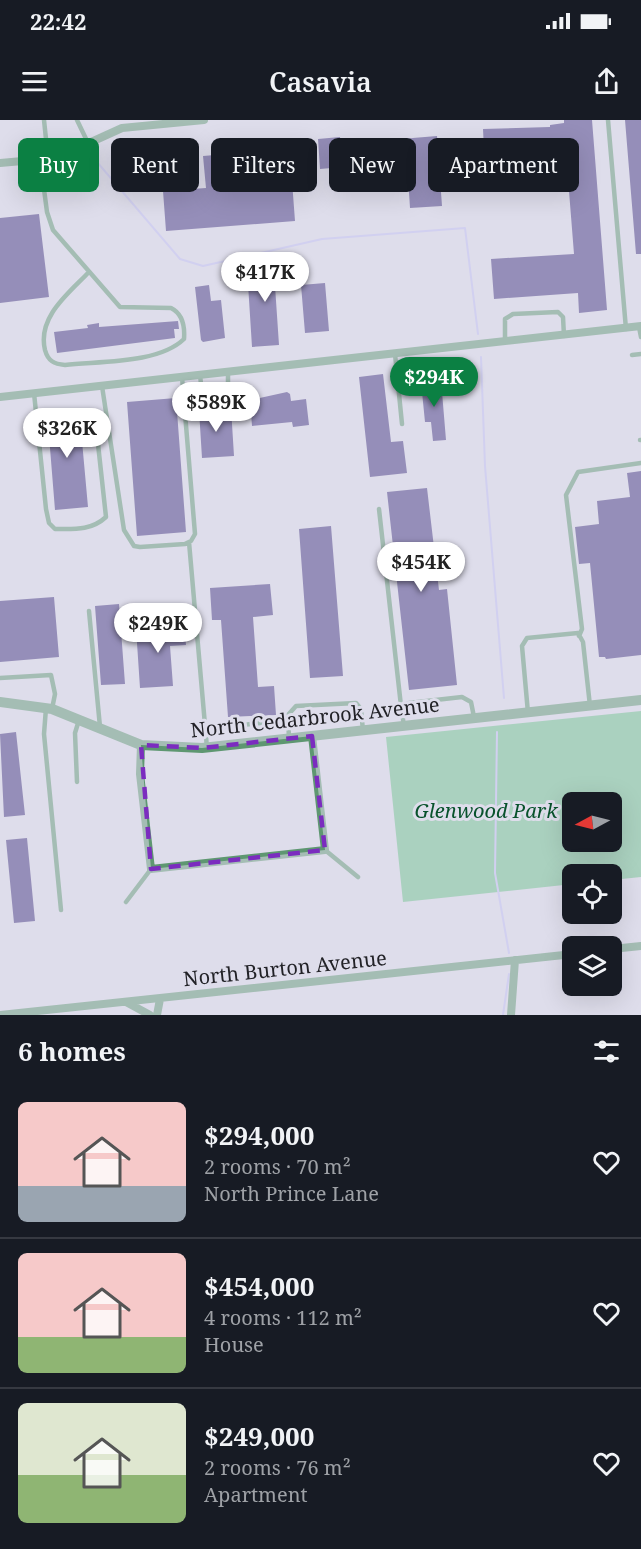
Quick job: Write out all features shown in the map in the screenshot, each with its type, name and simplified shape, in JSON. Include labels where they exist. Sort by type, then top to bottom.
[{"type":"street","points":[[99,138],[122,128],[204,120]]},
{"type":"street","points":[[0,163],[18,161]]},
{"type":"street","points":[[0,397],[640,326]]},
{"type":"street","name":"North Cedarbrook Avenue","points":[[0,702],[49,709],[141,745],[207,748],[641,700]]},
{"type":"street","points":[[141,745],[140,774],[151,869],[325,850],[312,736]]},
{"type":"street","points":[[622,948],[641,946]]},
{"type":"street","name":"North Burton Avenue","points":[[0,1015],[562,955]]},
{"type":"street","points":[[511,1015],[515,960]]},
{"type":"street","points":[[157,1015],[160,999]]},
{"type":"street","points":[[126,1002],[150,1015]]},
{"type":"lane","points":[[44,120],[44,138]]},
{"type":"lane","points":[[77,120],[86,138]]},
{"type":"lane","points":[[608,120],[626,329]]},
{"type":"lane","points":[[45,192],[46,212],[53,230],[120,307],[171,308],[177,311],[183,321],[184,339],[176,347],[159,355],[65,365],[56,364],[50,360],[43,333],[45,324],[56,307],[89,272]]},
{"type":"lane","points":[[505,342],[505,320],[513,314],[558,312],[563,317],[564,336]]},
{"type":"lane","points":[[640,326],[641,337]]},
{"type":"lane","points":[[395,354],[402,424]]},
{"type":"lane","points":[[632,355],[641,354]]},
{"type":"lane","points":[[200,375],[202,393],[206,394],[228,390],[228,372]]},
{"type":"lane","points":[[182,377],[195,534],[189,542],[207,748]]},
{"type":"lane","points":[[102,386],[124,530],[129,539],[134,546],[140,547],[189,542]]},
{"type":"lane","points":[[34,393],[46,509],[49,523],[55,529],[84,528],[99,523],[105,518],[98,444],[108,425]]},
{"type":"lane","points":[[579,636],[582,629],[566,495],[578,472],[641,464]]},
{"type":"lane","points":[[379,509],[404,726]]},
{"type":"lane","points":[[89,611],[100,730]]},
{"type":"lane","points":[[528,713],[522,646],[527,638],[578,633],[583,642],[590,706]]},
{"type":"lane","points":[[0,678],[51,675],[55,693],[44,734],[61,910]]},
{"type":"lane","points":[[401,706],[462,697],[471,702],[475,719]]},
{"type":"lane","points":[[289,739],[287,720],[291,710],[296,706],[350,702],[361,709],[363,731]]},
{"type":"lane","points":[[77,782],[75,733],[79,720]]},
{"type":"lane","points":[[205,729],[287,720]]},
{"type":"lane","points":[[325,850],[358,877]]},
{"type":"lane","points":[[126,902],[151,869]]},
{"type":"highlighted area","points":[[312,736],[325,850],[151,869],[141,745],[202,748]]},
{"type":"green space","name":"Glenwood Park","points":[[641,711],[641,877],[622,879],[622,864],[562,864],[562,885],[403,902],[386,737]]},
{"type":"building","points":[[564,120],[592,120],[607,310],[579,313],[578,293],[494,299],[491,259],[574,254],[569,192],[579,192],[579,138],[483,138],[483,129],[550,127],[550,125],[564,123]]},
{"type":"building","points":[[625,120],[641,120],[641,254],[636,254]]},
{"type":"building","points":[[437,136],[437,138],[428,138],[428,192],[441,192],[442,206],[410,208],[409,192],[416,192],[416,138],[413,138]]},
{"type":"building","points":[[329,138],[329,168],[320,169],[318,139]]},
{"type":"building","points":[[211,155],[211,192],[293,192],[295,221],[166,231],[163,192],[199,192],[199,188],[206,188],[203,156]]},
{"type":"building","points":[[39,214],[49,297],[0,303],[0,218]]},
{"type":"building","points":[[286,264],[288,285],[275,286],[279,345],[252,347],[247,268]]},
{"type":"building","points":[[325,283],[329,331],[305,333],[301,285]]},
{"type":"building","points":[[209,285],[211,301],[221,300],[225,338],[203,342],[195,287]]},
{"type":"building","points":[[178,321],[179,329],[174,329],[175,338],[57,353],[54,332],[88,328],[87,325],[99,323],[99,327]]},
{"type":"building","points":[[383,374],[391,442],[403,441],[407,473],[370,477],[359,377]]},
{"type":"building","points":[[441,380],[446,440],[433,441],[431,422],[425,422],[421,382]]},
{"type":"building","points":[[287,392],[290,394],[291,401],[306,399],[309,425],[293,427],[292,422],[252,426],[250,400]]},
{"type":"building","points":[[176,398],[186,532],[137,536],[127,402]]},
{"type":"building","points":[[79,408],[88,507],[55,510],[47,411]]},
{"type":"building","points":[[231,408],[234,456],[202,458],[199,410]]},
{"type":"building","points":[[641,471],[641,655],[606,659],[599,657],[590,563],[579,564],[575,527],[599,524],[597,501],[630,497],[627,473]]},
{"type":"building","points":[[427,488],[439,590],[447,589],[457,685],[409,690],[387,492]]},
{"type":"building","points":[[331,526],[343,676],[310,678],[299,529]]},
{"type":"building","points":[[270,584],[273,615],[253,617],[258,687],[274,686],[276,715],[228,717],[221,620],[212,620],[210,588]]},
{"type":"building","points":[[54,597],[59,657],[0,662],[0,601]]},
{"type":"building","points":[[119,604],[125,684],[101,685],[95,606]]},
{"type":"building","points":[[184,624],[186,645],[170,646],[173,686],[140,688],[136,628]]},
{"type":"building","points":[[16,732],[25,815],[4,817],[0,734]]},
{"type":"building","points":[[27,838],[35,921],[14,923],[6,840]]},
{"type":"waterway","points":[[99,164],[180,259],[203,266],[322,239],[465,228],[478,334]]},
{"type":"waterway","points":[[481,357],[485,466],[504,698]]},
{"type":"waterway","points":[[497,732],[495,873],[509,953]]},
{"type":"waterway","points":[[503,1015],[509,974]]}]
